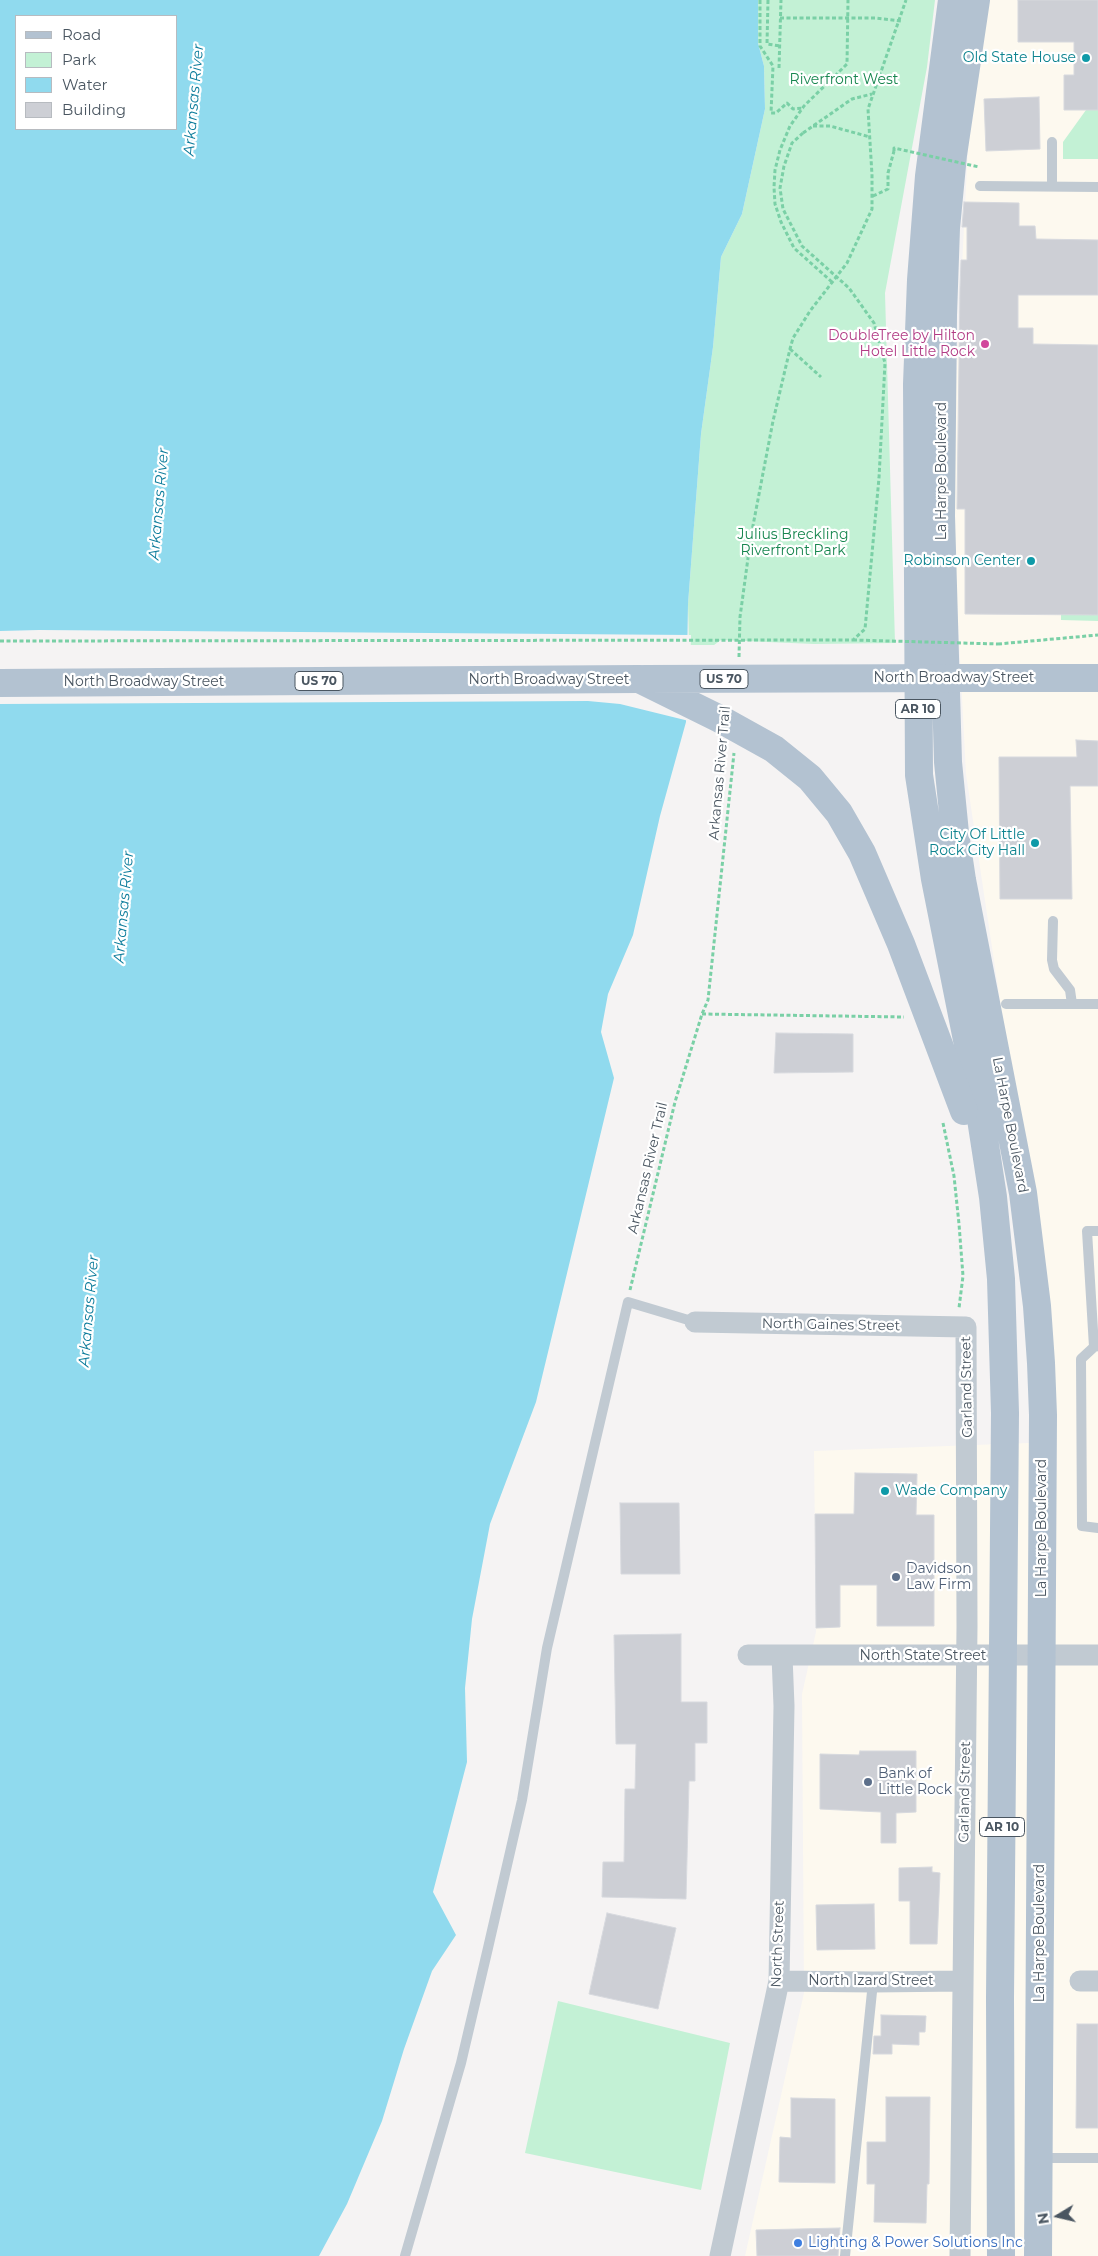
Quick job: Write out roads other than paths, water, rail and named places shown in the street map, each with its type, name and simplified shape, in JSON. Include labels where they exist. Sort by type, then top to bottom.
[{"type":"main road","name":"La Harpe Boulevard","points":[[952,0],[929,176],[921,289],[917,384],[919,775],[925,823],[975,1080],[993,1197],[1001,1279],[1005,1413],[1000,1988],[1001,2256]]},
{"type":"main road","name":"La Harpe Boulevard","points":[[976,0],[952,155],[946,228],[943,315],[942,516],[948,762],[962,875],[1023,1193],[1036,1298],[1043,1415],[1038,2256]]},
{"type":"main road","name":"North Broadway Street","points":[[0,683],[1098,678]]},
{"type":"main road","points":[[639,679],[720,719],[774,749],[810,778],[839,813],[862,853],[901,944],[953,1115],[980,1215],[986,1289],[1005,1413]]},
{"type":"street","name":"North Gaines Street","points":[[695,1322],[962,1328]]},
{"type":"street","name":"Garland Street","points":[[960,2256],[966,1656],[962,1328]]},
{"type":"street","name":"North State Street","points":[[748,1655],[1098,1655]]},
{"type":"street","name":"North Street","points":[[720,2256],[779,1981],[784,1706],[782,1656]]},
{"type":"street","name":"North Izard Street","points":[[779,1981],[963,1981]]},
{"type":"lane","points":[[1052,142],[1052,186]]},
{"type":"lane","points":[[980,186],[1098,187]]},
{"type":"lane","points":[[1053,920],[1052,960],[1054,969],[1070,990],[1072,1004]]},
{"type":"lane","points":[[1006,1004],[1098,1004]]},
{"type":"lane","points":[[1098,1230],[1087,1231],[1096,1346],[1081,1359],[1082,1526],[1098,1528]]},
{"type":"lane","points":[[405,2256],[461,2063],[488,1948],[522,1800],[547,1648],[628,1302],[695,1322]]},
{"type":"lane","points":[[845,2256],[873,1982]]},
{"type":"lane","points":[[1039,2158],[1098,2158]]},
{"type":"water","name":"Arkansas River","points":[[0,0],[758,0],[758,43],[764,66],[765,109],[742,214],[721,257],[713,347],[701,434],[688,604],[686,722],[660,816],[633,935],[608,994],[601,1032],[614,1078],[536,1402],[490,1524],[472,1619],[465,1688],[467,1762],[433,1892],[456,1935],[432,1971],[404,2049],[382,2121],[347,2204],[319,2256],[0,2256]]},
{"type":"place","name":"Old State House","points":[[1086,58]]},
{"type":"place","name":"DoubleTree by Hilton Hotel Little Rock","points":[[985,344]]},
{"type":"place","name":"Robinson Center","points":[[1031,561]]},
{"type":"place","name":"City Of Little Rock City Hall","points":[[1035,843]]},
{"type":"place","name":"Wade Company","points":[[885,1491]]},
{"type":"place","name":"Davidson Law Firm","points":[[896,1577]]},
{"type":"place","name":"Bank of Little Rock","points":[[868,1782]]},
{"type":"place","name":"Lighting & Power Solutions Inc","points":[[798,2243]]},
{"type":"park label","name":"Riverfront West","points":[[844,80]]},
{"type":"park label","name":"Julius Breckling Riverfront Park","points":[[793,544]]}]
